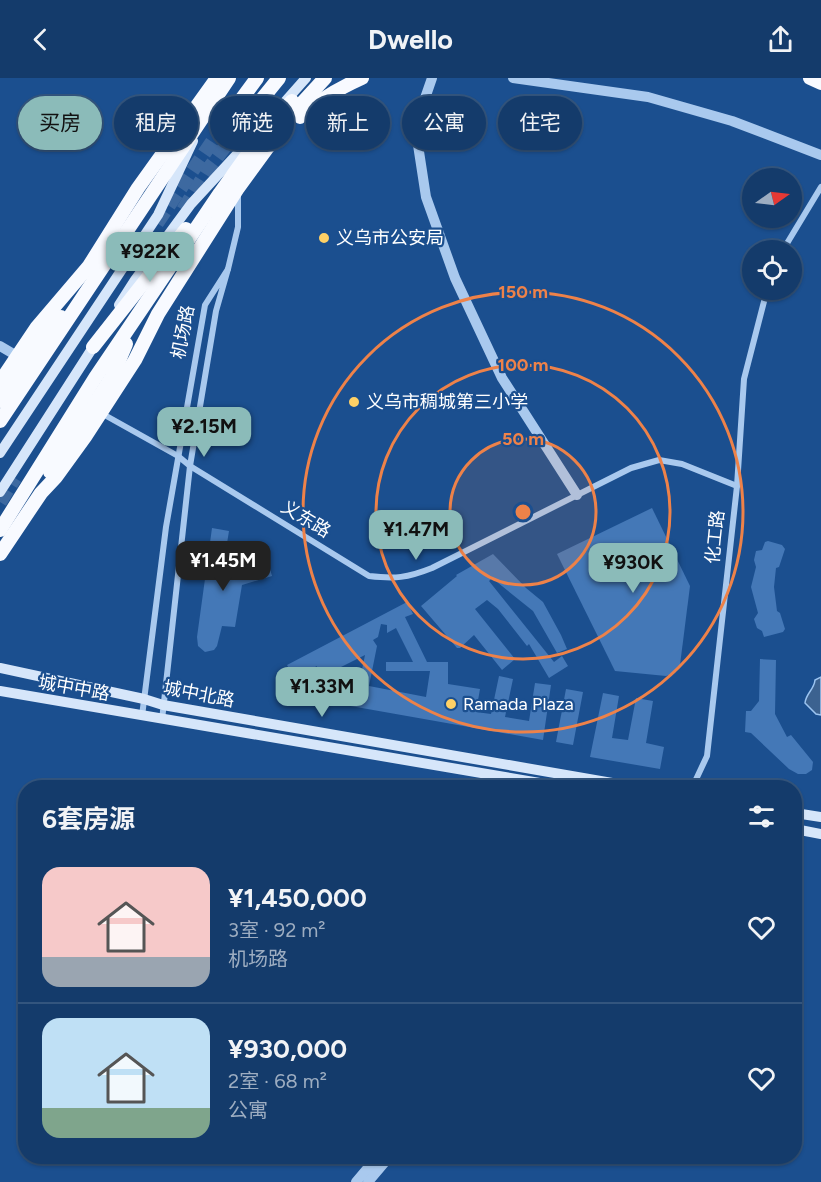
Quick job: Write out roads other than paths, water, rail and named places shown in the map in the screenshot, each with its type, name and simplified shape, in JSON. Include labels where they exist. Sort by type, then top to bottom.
[{"type":"highway","points":[[0,382],[37,327],[89,266],[138,188],[217,78]]},
{"type":"highway","points":[[215,94],[226,78]]},
{"type":"highway","points":[[0,421],[226,78]]},
{"type":"highway","points":[[244,96],[257,78]]},
{"type":"highway","points":[[264,96],[279,78]]},
{"type":"highway","points":[[294,113],[326,78]]},
{"type":"highway","points":[[0,530],[95,378],[220,192],[260,137],[294,99],[326,78]]},
{"type":"highway","points":[[220,192],[309,108],[340,87],[362,78]]},
{"type":"highway","points":[[810,78],[821,83]]},
{"type":"highway","points":[[93,347],[186,229],[229,187],[261,150]]},
{"type":"highway","points":[[0,554],[41,493],[71,458],[135,360],[158,314],[238,188],[265,150]]},
{"type":"highway","points":[[0,401],[43,336],[81,299]]},
{"type":"highway","points":[[41,493],[49,473],[114,375],[143,307]]},
{"type":"main road","points":[[0,492],[135,280],[191,204],[306,78]]},
{"type":"main road","points":[[0,453],[158,215],[215,94]]},
{"type":"main road","name":"城中北路","points":[[0,668],[163,705],[595,780]]},
{"type":"main road","name":"城中中路","points":[[0,691],[142,717]]},
{"type":"main road","name":"城中北路","points":[[142,717],[523,780]]},
{"type":"main road","points":[[802,814],[821,817]]},
{"type":"main road","points":[[802,830],[821,834]]},
{"type":"street","points":[[432,78],[423,104],[418,145],[426,197],[455,278],[502,378],[577,495]]},
{"type":"street","points":[[513,78],[648,97],[732,121],[821,155]]},
{"type":"street","points":[[789,240],[821,187]]},
{"type":"street","points":[[228,270],[238,227],[238,188]]},
{"type":"street","name":"机场路","points":[[142,717],[166,527],[205,305],[228,270]]},
{"type":"street","name":"机场路","points":[[162,721],[190,466],[216,311],[228,270]]},
{"type":"street","name":"化工路","points":[[696,780],[707,756],[737,486],[744,379],[764,300]]},
{"type":"street","points":[[0,346],[16,356]]},
{"type":"street","name":"义东路","points":[[100,413],[178,456],[190,466],[369,576],[396,579],[412,576],[432,568],[631,468],[659,460],[682,464],[737,486]]},
{"type":"street","points":[[356,1182],[371,1164]]},
{"type":"street","points":[[368,1182],[383,1164]]},
{"type":"water","points":[[821,677],[821,715],[816,714],[805,703],[815,680]]},
{"type":"tunnel","points":[[157,223],[210,145]]},
{"type":"tunnel","points":[[183,210],[222,150]]},
{"type":"tunnel","points":[[0,502],[15,478]]},
{"type":"place","name":"义乌市公安局","points":[[324,238]]},
{"type":"place","name":"义乌市稠城第三小学","points":[[354,402]]},
{"type":"place","name":"Ramada Plaza","points":[[451,704]]}]
